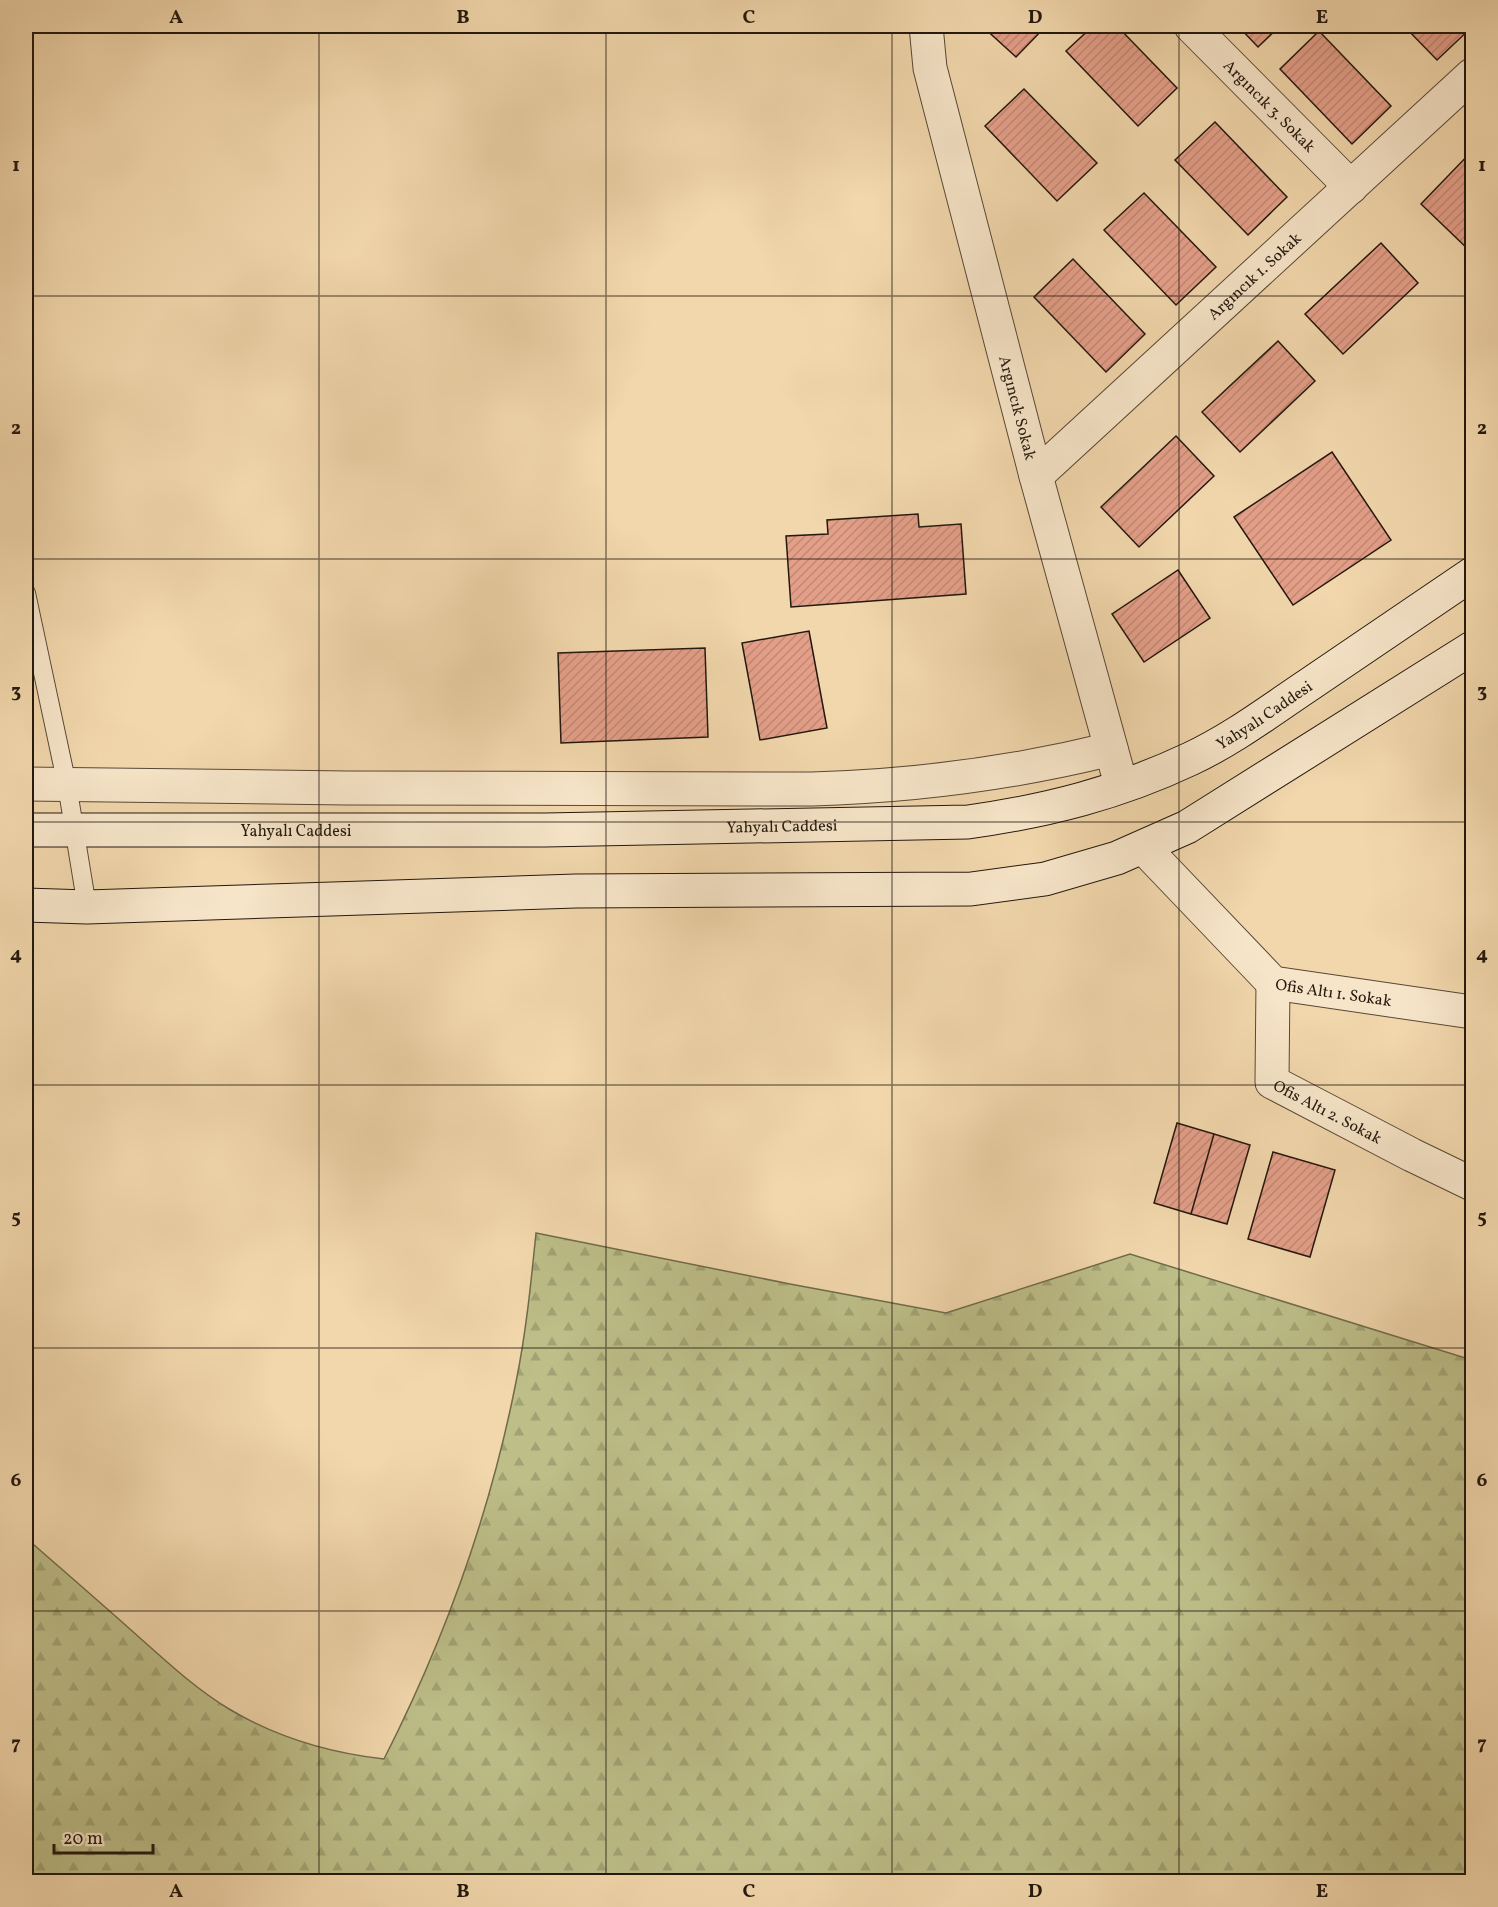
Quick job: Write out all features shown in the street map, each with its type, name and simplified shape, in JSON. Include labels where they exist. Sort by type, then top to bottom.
[{"type":"street","name":"Argıncık Sokak","points":[[926,26],[930,68],[1035,476],[1122,787]]},
{"type":"street","name":"Argıncık 3. Sokak","points":[[1191,26],[1351,186]]},
{"type":"street","name":"Argıncık 1. Sokak","points":[[1035,476],[1351,186],[1469,86]]},
{"type":"street","name":"Yahyalı Caddesi","points":[[26,830],[544,831],[968,822],[1054,808],[1122,787],[1192,758],[1237,734],[1473,574]]},
{"type":"street","points":[[26,905],[87,907],[576,891],[971,889],[1008,885],[1063,874],[1108,861],[1144,848],[1187,827],[1473,648]]},
{"type":"street","points":[[26,784],[347,788],[812,789],[872,787],[993,774],[1054,763],[1111,749]]},
{"type":"street","name":"Ofis Altı 1. Sokak","points":[[1144,848],[1273,983],[1473,1012]]},
{"type":"street","name":"Ofis Altı 2. Sokak","points":[[1273,983],[1272,1082],[1473,1184]]},
{"type":"lane","points":[[26,593],[67,785],[87,907]]},
{"type":"green space","points":[[536,1233],[946,1313],[1130,1254],[1472,1360],[1472,1881],[26,1881],[26,1538],[183,1675],[229,1709],[284,1736],[344,1753],[384,1759],[446,1622],[493,1480],[520,1364]]},
{"type":"building","points":[[982,26],[1046,26],[1016,57]]},
{"type":"building","points":[[1093,26],[1117,26],[1177,88],[1138,126],[1066,51]]},
{"type":"building","points":[[1238,26],[1280,26],[1258,47]]},
{"type":"building","points":[[1404,26],[1472,26],[1472,27],[1437,60]]},
{"type":"building","points":[[1319,31],[1391,106],[1352,144],[1280,69]]},
{"type":"building","points":[[1024,89],[1097,163],[1057,201],[985,126]]},
{"type":"building","points":[[1215,122],[1287,197],[1248,235],[1175,160]]},
{"type":"building","points":[[1472,151],[1472,250],[1471,252],[1421,204]]},
{"type":"building","points":[[1144,193],[1216,267],[1176,305],[1104,230]]},
{"type":"building","points":[[1381,243],[1418,283],[1343,354],[1305,314]]},
{"type":"building","points":[[1073,259],[1145,334],[1106,372],[1034,297]]},
{"type":"building","points":[[1278,341],[1315,381],[1240,452],[1202,412]]},
{"type":"building","points":[[1176,436],[1214,476],[1139,547],[1101,507]]},
{"type":"building","points":[[1332,452],[1391,540],[1293,605],[1234,517]]},
{"type":"building","points":[[918,514],[919,527],[961,524],[966,594],[791,607],[786,536],[828,534],[827,520]]},
{"type":"building","points":[[1178,570],[1210,618],[1144,662],[1112,614]]},
{"type":"building","points":[[809,631],[827,728],[760,740],[742,643]]},
{"type":"building","points":[[705,648],[708,737],[561,743],[558,653]]},
{"type":"building","points":[[1177,1123],[1214,1134],[1191,1214],[1154,1203]]},
{"type":"building","points":[[1214,1134],[1250,1145],[1227,1224],[1191,1214]]},
{"type":"building","points":[[1273,1152],[1335,1170],[1310,1257],[1248,1239]]}]
